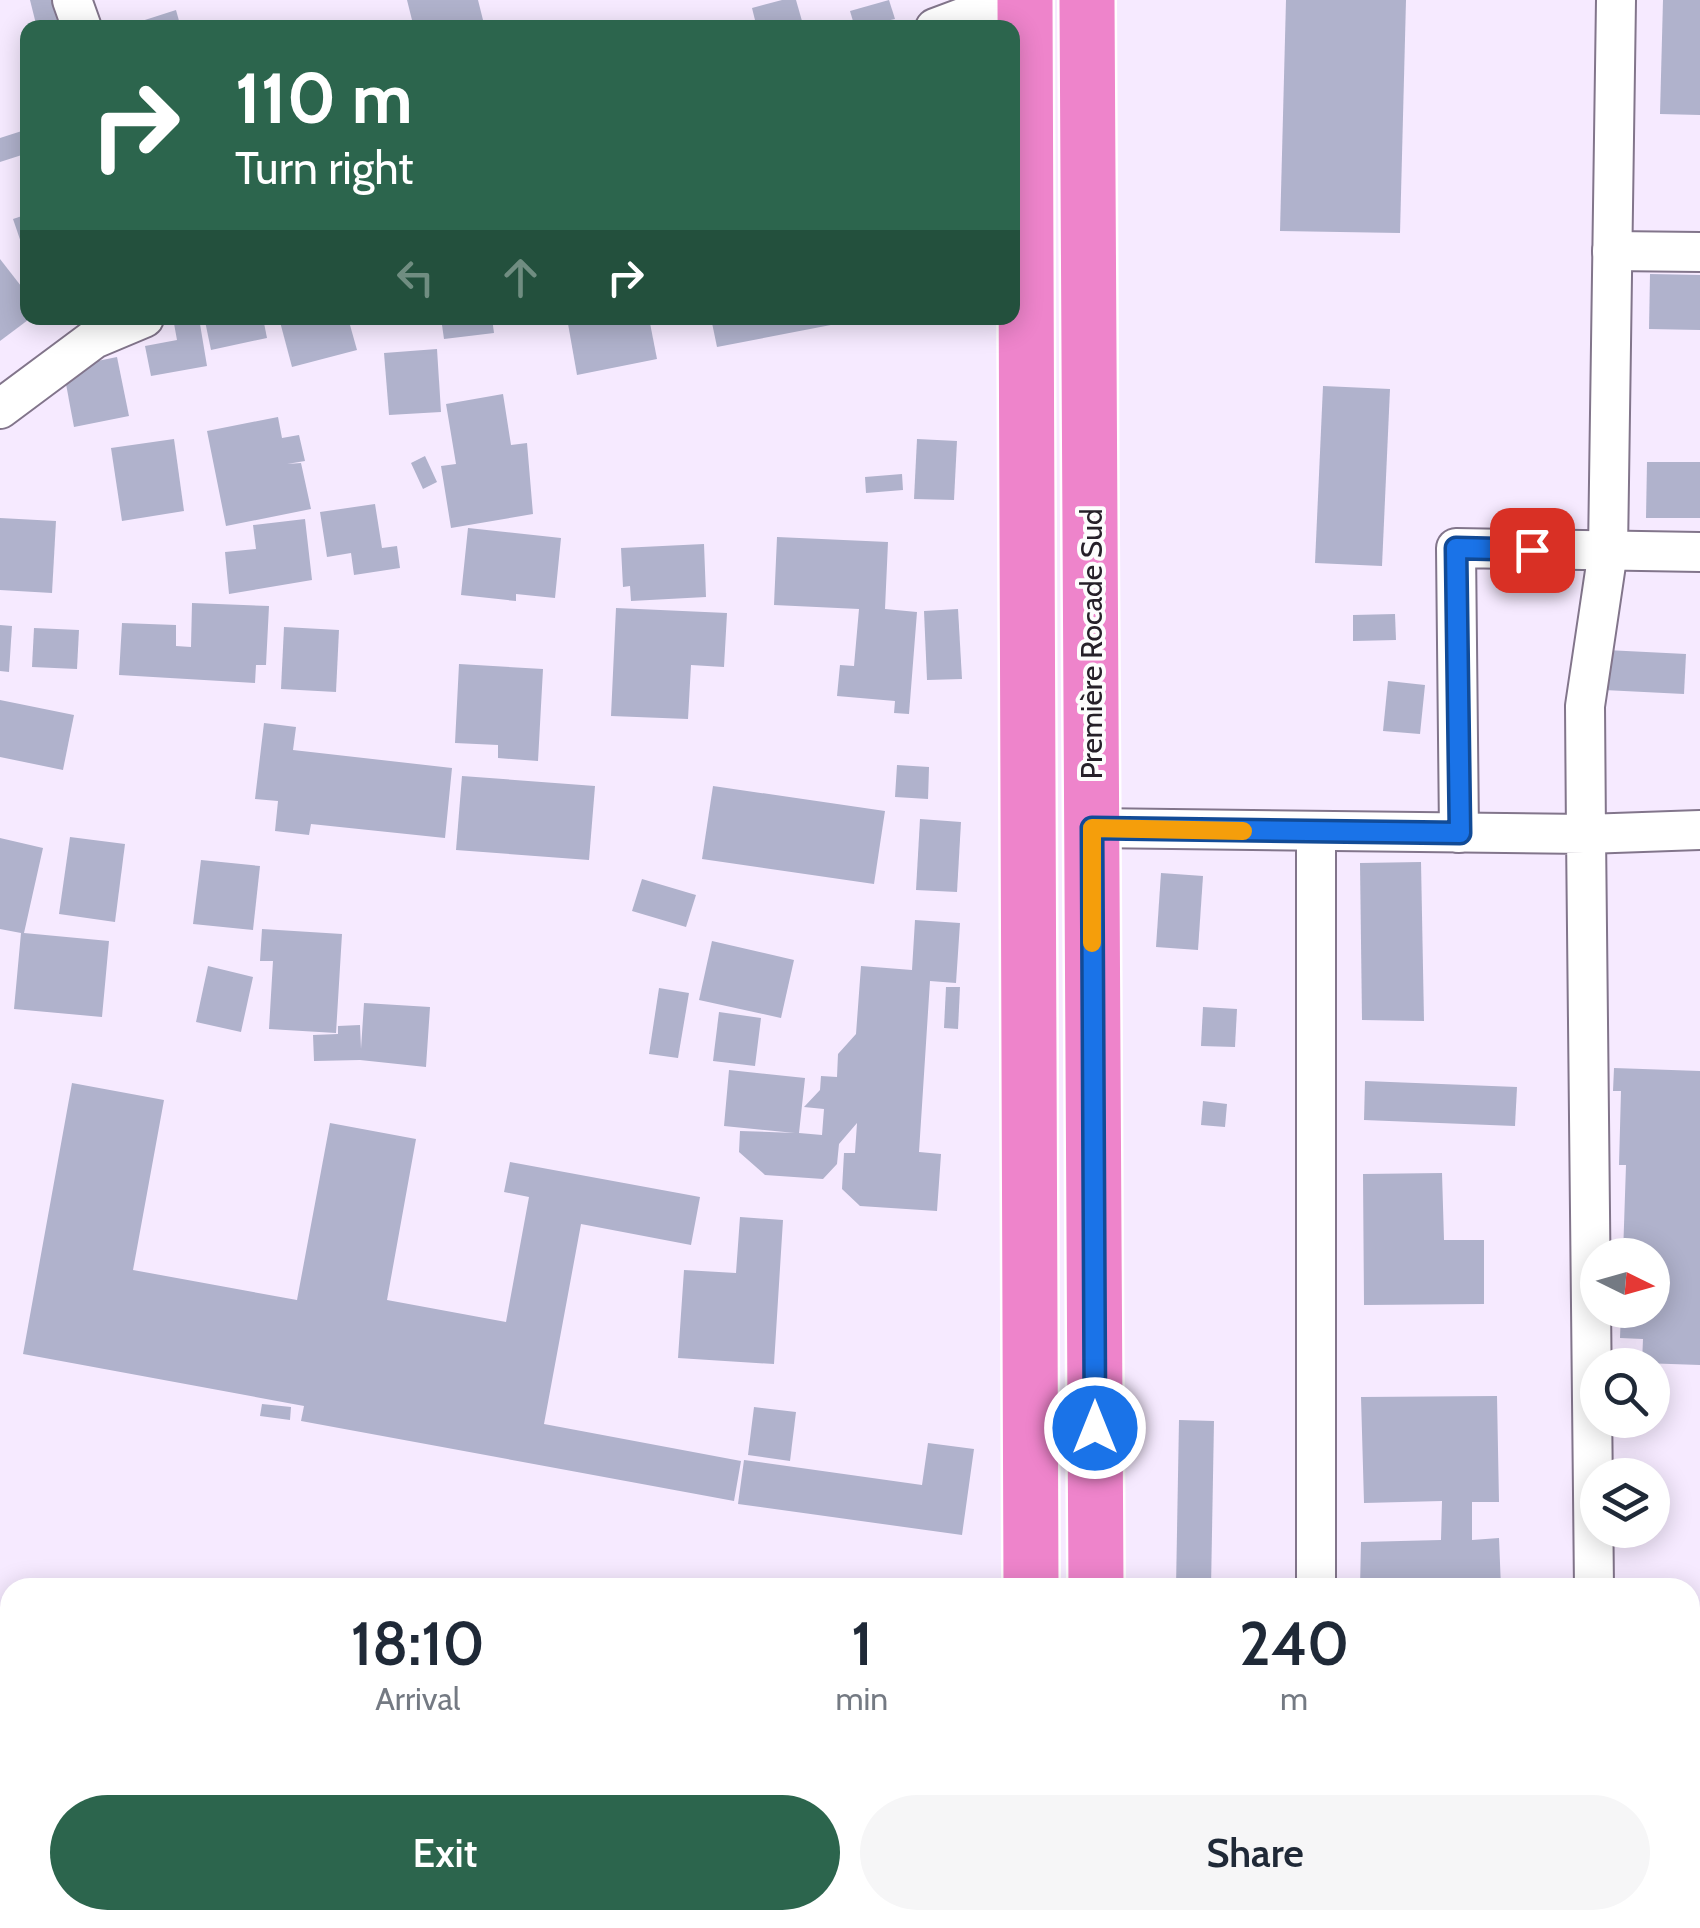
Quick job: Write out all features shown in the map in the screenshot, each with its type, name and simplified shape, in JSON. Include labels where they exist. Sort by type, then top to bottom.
[{"type":"highway","name":"Première Rocade Sud","points":[[1025,0],[1032,1578]]},
{"type":"highway","name":"Première Rocade Sud","points":[[1087,0],[1096,1578]]},
{"type":"street","points":[[956,20],[1010,0]]},
{"type":"street","points":[[1594,1578],[1584,706],[1608,551],[1616,0]]},
{"type":"street","points":[[1612,251],[1700,252]]},
{"type":"street","points":[[0,408],[94,339],[127,325]]},
{"type":"street","points":[[1460,833],[1456,548],[1700,552]]},
{"type":"street","points":[[1092,828],[1586,834],[1700,830]]},
{"type":"street","points":[[1316,832],[1316,1578]]},
{"type":"building","points":[[30,0],[61,0],[66,20],[35,20]]},
{"type":"building","points":[[407,0],[478,0],[483,20],[412,20]]},
{"type":"building","points":[[796,0],[802,20],[755,20],[752,8]]},
{"type":"building","points":[[889,0],[895,19],[853,20],[850,11]]},
{"type":"building","points":[[1286,0],[1406,0],[1400,233],[1280,231]]},
{"type":"building","points":[[1663,0],[1700,0],[1700,115],[1660,114]]},
{"type":"building","points":[[176,10],[179,20],[145,20]]},
{"type":"building","points":[[20,132],[20,156],[0,162],[0,138]]},
{"type":"building","points":[[20,217],[20,240],[13,219]]},
{"type":"building","points":[[0,259],[20,285],[21,325],[0,341]]},
{"type":"building","points":[[1650,274],[1700,275],[1700,330],[1649,329]]},
{"type":"building","points":[[174,325],[200,325],[207,366],[151,376],[145,346],[177,340]]},
{"type":"building","points":[[206,325],[264,325],[267,338],[211,350]]},
{"type":"building","points":[[281,325],[350,325],[357,350],[292,367]]},
{"type":"building","points":[[442,325],[493,325],[494,333],[444,339]]},
{"type":"building","points":[[568,325],[650,325],[657,359],[577,375]]},
{"type":"building","points":[[712,325],[831,325],[717,347]]},
{"type":"building","points":[[437,349],[441,412],[389,415],[384,353]]},
{"type":"building","points":[[117,357],[129,416],[74,427],[63,368]]},
{"type":"building","points":[[1323,386],[1390,389],[1382,566],[1315,563]]},
{"type":"building","points":[[503,394],[511,445],[527,443],[533,514],[451,528],[441,466],[456,464],[446,404]]},
{"type":"building","points":[[278,417],[282,438],[299,435],[305,461],[287,464],[301,463],[311,509],[226,526],[207,431]]},
{"type":"building","points":[[174,439],[184,511],[122,521],[111,448]]},
{"type":"building","points":[[917,439],[957,441],[954,500],[914,499]]},
{"type":"building","points":[[425,456],[437,482],[423,489],[411,463]]},
{"type":"building","points":[[1647,462],[1700,462],[1700,518],[1646,518]]},
{"type":"building","points":[[902,474],[903,490],[866,493],[865,477]]},
{"type":"building","points":[[375,504],[382,548],[397,546],[400,568],[354,575],[351,553],[327,557],[320,512]]},
{"type":"building","points":[[0,518],[56,521],[52,593],[0,590]]},
{"type":"building","points":[[305,519],[312,580],[229,594],[225,552],[256,549],[253,525]]},
{"type":"building","points":[[468,528],[561,538],[555,598],[516,594],[516,601],[461,595]]},
{"type":"building","points":[[777,537],[888,542],[885,609],[917,612],[909,714],[894,713],[895,701],[837,696],[840,665],[854,666],[859,609],[774,605]]},
{"type":"building","points":[[704,544],[706,597],[631,601],[630,586],[623,587],[621,548]]},
{"type":"building","points":[[192,603],[269,606],[266,665],[256,665],[255,683],[119,675],[122,623],[176,625],[176,646],[191,647]]},
{"type":"building","points":[[616,608],[727,613],[724,667],[691,665],[688,719],[611,716]]},
{"type":"building","points":[[958,609],[962,679],[927,680],[924,611]]},
{"type":"building","points":[[1395,614],[1396,640],[1353,641],[1353,615]]},
{"type":"building","points":[[0,625],[12,626],[9,672],[0,671]]},
{"type":"building","points":[[284,627],[339,630],[336,692],[281,689]]},
{"type":"building","points":[[34,628],[79,630],[77,669],[32,667]]},
{"type":"building","points":[[1606,650],[1686,654],[1684,694],[1604,690]]},
{"type":"building","points":[[459,664],[543,669],[538,761],[498,758],[498,745],[455,743]]},
{"type":"building","points":[[1388,681],[1425,685],[1420,734],[1383,731]]},
{"type":"building","points":[[0,700],[74,715],[63,770],[0,757]]},
{"type":"building","points":[[264,723],[296,727],[293,750],[452,768],[445,838],[311,824],[309,835],[275,831],[278,801],[255,799]]},
{"type":"building","points":[[897,765],[929,767],[928,799],[895,797]]},
{"type":"building","points":[[462,776],[595,786],[589,860],[456,850]]},
{"type":"building","points":[[713,786],[885,811],[874,884],[702,859]]},
{"type":"building","points":[[920,819],[961,822],[957,892],[916,890]]},
{"type":"building","points":[[70,837],[125,844],[115,922],[59,914]]},
{"type":"building","points":[[0,838],[43,848],[24,933],[109,941],[102,1017],[14,1009],[21,933],[0,929]]},
{"type":"building","points":[[201,860],[260,866],[253,930],[193,924]]},
{"type":"building","points":[[1421,862],[1424,1021],[1362,1020],[1360,863]]},
{"type":"building","points":[[1161,873],[1203,876],[1198,950],[1156,947]]},
{"type":"building","points":[[642,879],[696,895],[686,927],[632,911]]},
{"type":"building","points":[[915,920],[960,923],[956,983],[930,981],[919,1152],[941,1154],[937,1211],[860,1206],[842,1189],[844,1153],[855,1153],[857,1123],[839,1144],[837,1164],[823,1179],[765,1175],[739,1152],[740,1131],[795,1133],[724,1126],[729,1070],[805,1078],[799,1133],[822,1135],[824,1109],[804,1107],[820,1090],[821,1076],[837,1077],[838,1054],[856,1034],[861,966],[912,970]]},
{"type":"building","points":[[262,929],[342,934],[336,1033],[269,1029],[273,961],[260,961]]},
{"type":"building","points":[[712,941],[794,960],[781,1018],[699,1000]]},
{"type":"building","points":[[208,966],[253,977],[241,1032],[196,1022]]},
{"type":"building","points":[[946,987],[960,987],[958,1029],[944,1028]]},
{"type":"building","points":[[659,988],[689,993],[678,1058],[649,1054]]},
{"type":"building","points":[[364,1003],[430,1007],[426,1067],[360,1060],[314,1061],[313,1035],[338,1034],[338,1026],[360,1025],[361,1049]]},
{"type":"building","points":[[1203,1007],[1237,1009],[1235,1047],[1201,1046]]},
{"type":"building","points":[[719,1012],[761,1018],[755,1066],[713,1061]]},
{"type":"building","points":[[1614,1068],[1700,1071],[1700,1365],[1670,1364],[1670,1348],[1643,1348],[1643,1339],[1620,1338],[1620,1328],[1670,1328],[1670,1238],[1624,1238],[1626,1165],[1619,1165],[1621,1091],[1613,1091]]},
{"type":"building","points":[[1365,1081],[1517,1087],[1515,1126],[1364,1120]]},
{"type":"building","points":[[72,1083],[164,1100],[133,1270],[297,1300],[330,1123],[416,1139],[387,1300],[506,1322],[529,1197],[504,1192],[510,1162],[700,1197],[691,1245],[581,1224],[544,1424],[741,1461],[734,1501],[301,1421],[304,1406],[23,1354]]},
{"type":"building","points":[[1203,1101],[1227,1104],[1225,1127],[1201,1125]]},
{"type":"building","points":[[1442,1173],[1444,1240],[1484,1240],[1484,1304],[1364,1305],[1363,1174]]},
{"type":"building","points":[[740,1217],[783,1220],[774,1364],[678,1358],[684,1270],[736,1273]]},
{"type":"building","points":[[1497,1396],[1499,1502],[1472,1502],[1472,1540],[1499,1538],[1501,1578],[1360,1578],[1361,1542],[1441,1540],[1442,1501],[1364,1503],[1361,1397]]},
{"type":"building","points":[[262,1404],[291,1407],[290,1420],[260,1416]]},
{"type":"building","points":[[754,1407],[796,1412],[790,1461],[748,1455]]},
{"type":"building","points":[[1179,1420],[1214,1421],[1211,1578],[1176,1578]]},
{"type":"building","points":[[928,1443],[974,1449],[962,1535],[738,1504],[744,1460],[922,1485]]},
{"type":"slow traffic","points":[[1092,943],[1092,828],[1243,831]]},
{"type":"route","points":[[1095,1428],[1092,828],[1460,833],[1456,548],[1532,550]]}]
